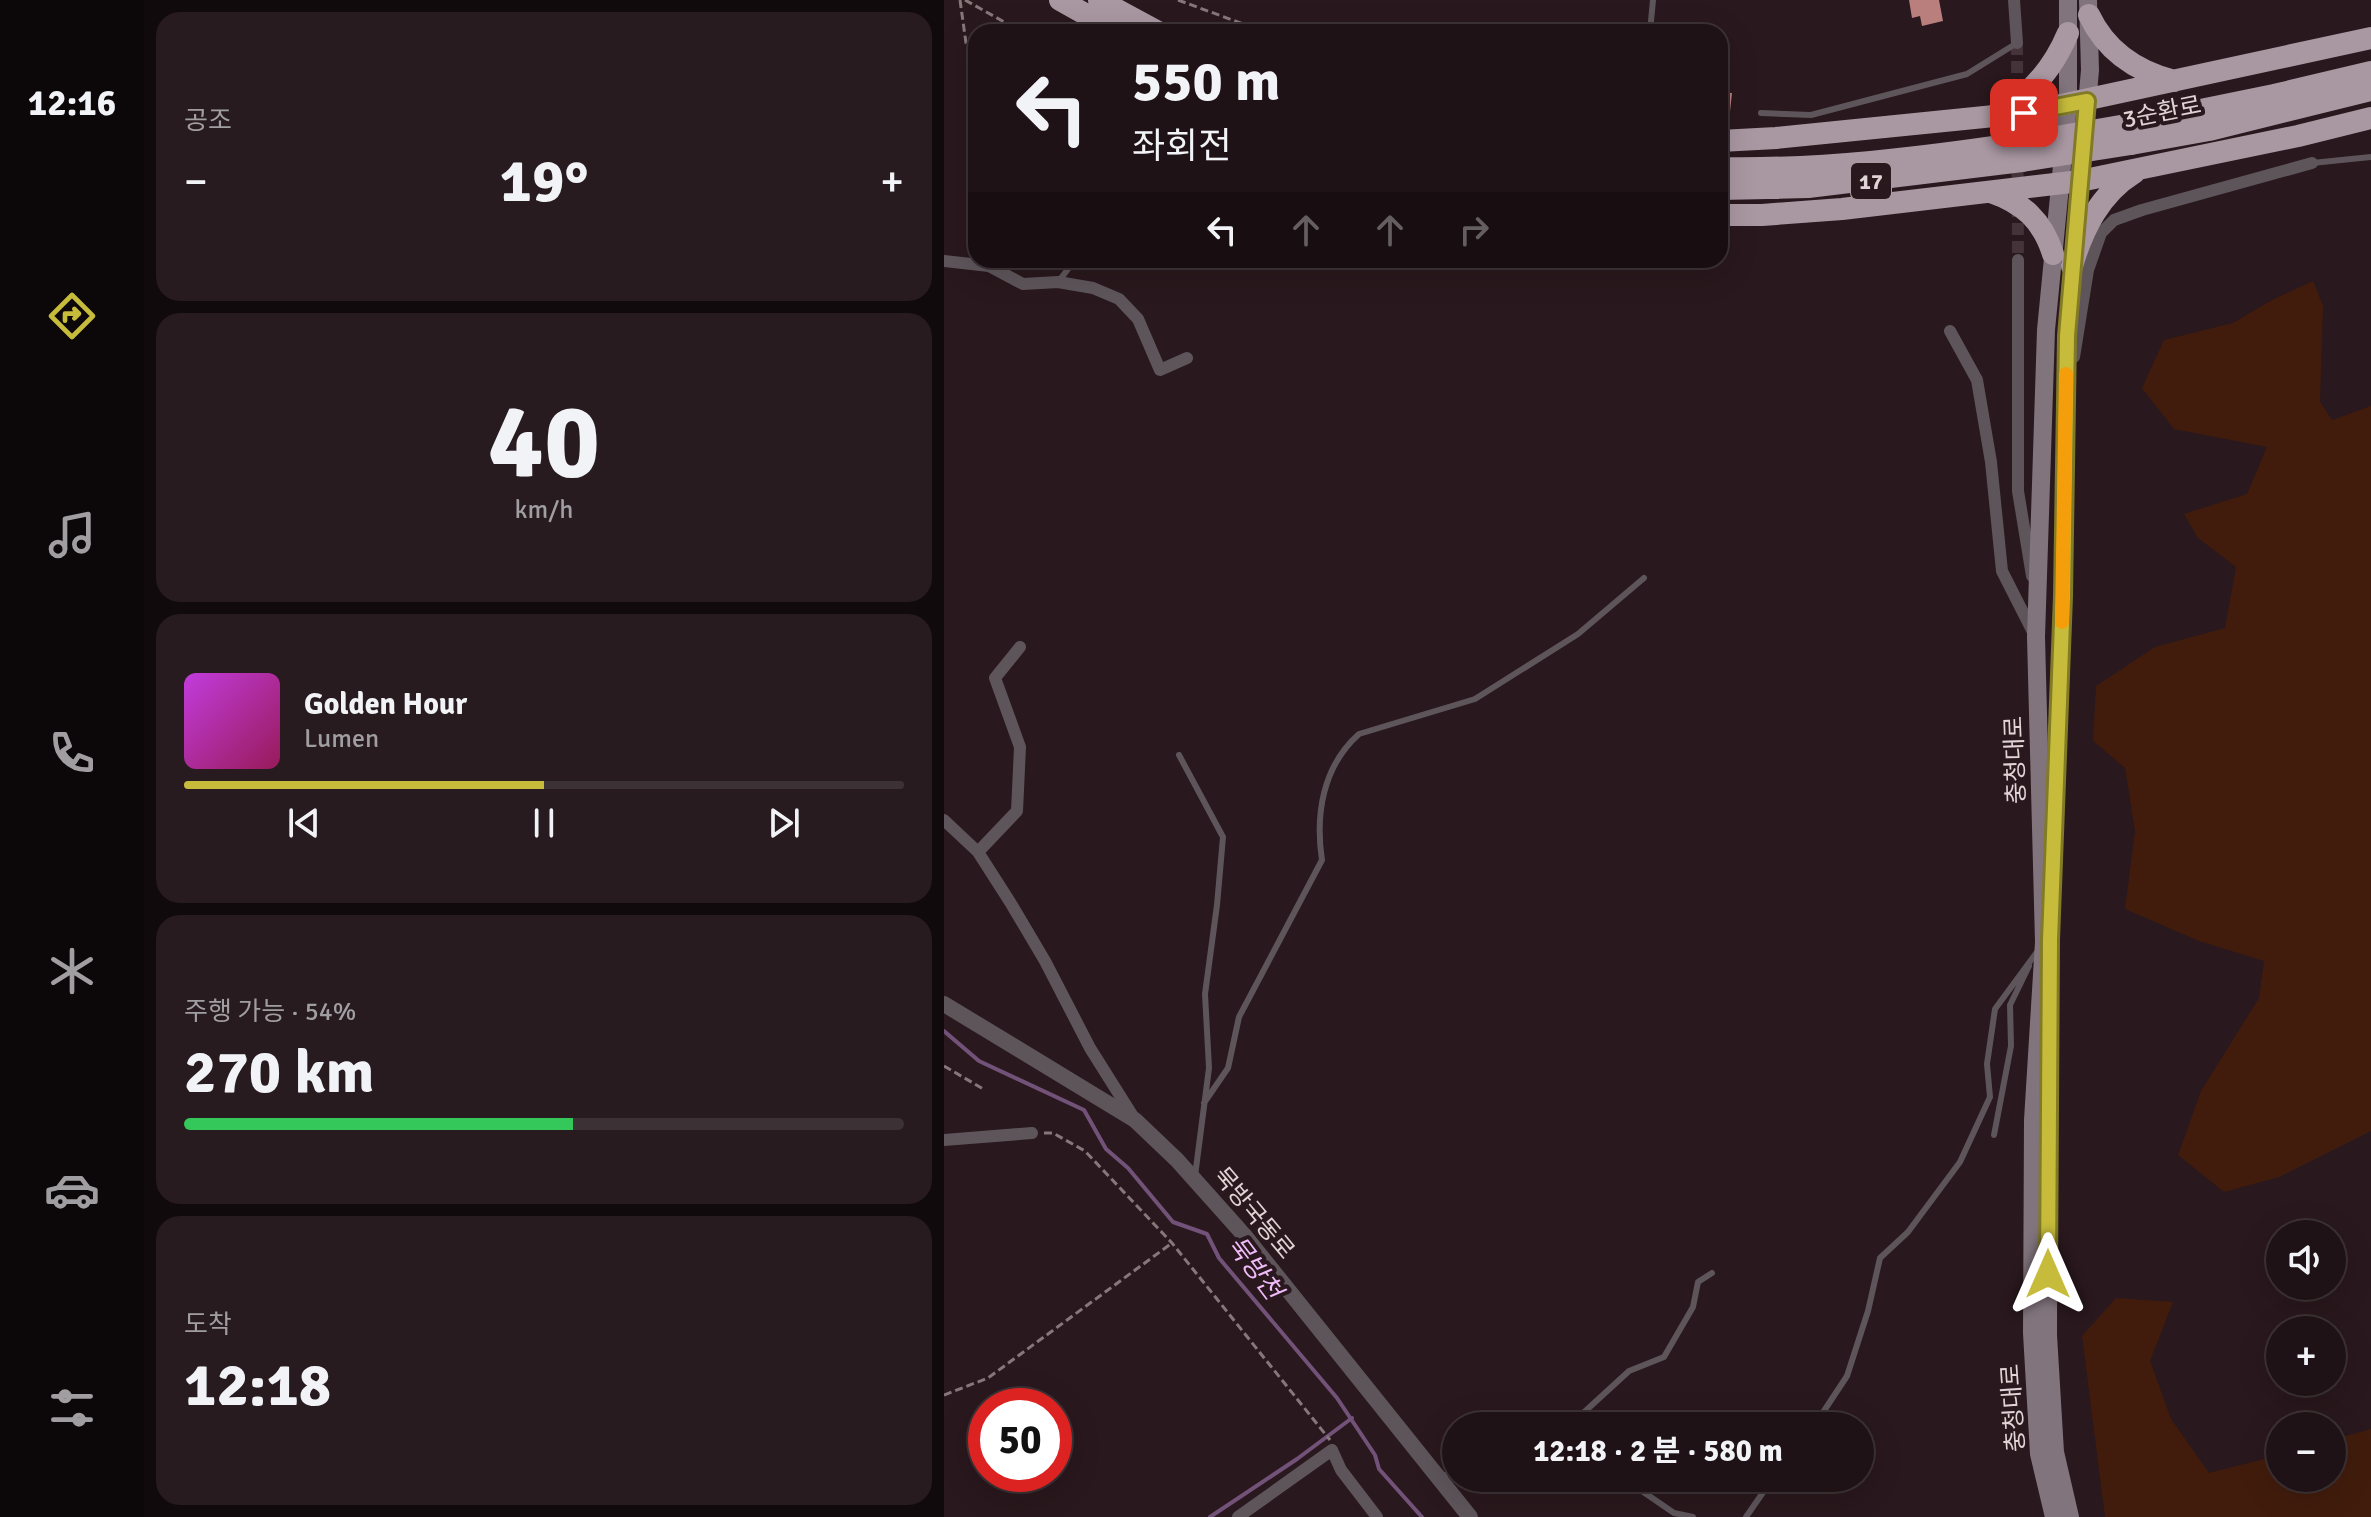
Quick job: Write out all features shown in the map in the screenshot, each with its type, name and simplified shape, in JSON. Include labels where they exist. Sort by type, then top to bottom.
[{"type":"highway","points":[[1060,0],[1103,24]]},
{"type":"highway","points":[[1099,0],[1143,24]]},
{"type":"highway","points":[[2091,5],[2100,35],[2121,57],[2142,70],[2175,81]]},
{"type":"highway","points":[[1990,117],[2034,87],[2055,60],[2068,33]]},
{"type":"highway","points":[[1728,141],[2024,113],[2371,38]]},
{"type":"highway","name":"3순환로","points":[[1728,189],[1808,187],[2131,134],[2371,72]]},
{"type":"highway","name":"3순환로","points":[[2131,134],[2209,130],[2371,90]]},
{"type":"highway","points":[[2087,100],[2109,175]]},
{"type":"highway","points":[[2024,113],[2029,187]]},
{"type":"highway","points":[[1728,215],[1828,210],[2070,182],[2298,136],[2371,118]]},
{"type":"highway","name":"3순환로","points":[[1728,168],[1818,166],[2021,152]]},
{"type":"highway","points":[[2072,266],[2094,213],[2120,182],[2142,168]]},
{"type":"highway","points":[[1990,191],[2029,211],[2043,228],[2053,254]]},
{"type":"main road","name":"충청대로","points":[[2068,0],[2068,33],[2087,100]]},
{"type":"main road","name":"충청대로","points":[[2054,1517],[2039,1454],[2032,1333],[2033,1120],[2039,949],[2036,604],[2046,330],[2053,254],[2087,100],[2091,5]]},
{"type":"main road","name":"충청대로","points":[[2070,182],[2072,266],[2067,336],[2063,596],[2050,940],[2048,1335],[2055,1452],[2070,1517]]},
{"type":"street","points":[[2014,0],[2017,43]]},
{"type":"street","points":[[2065,428],[2088,270],[2101,233],[2114,220],[2142,210],[2312,163]]},
{"type":"street","points":[[2018,260],[2018,491],[2036,604]]},
{"type":"street","points":[[944,261],[968,264]]},
{"type":"street","points":[[993,268],[1023,284],[1058,282],[1093,288],[1119,299],[1138,319],[1160,370],[1187,358]]},
{"type":"street","points":[[1950,331],[1977,380],[1991,462],[2002,571],[2036,637]]},
{"type":"street","points":[[978,852],[1017,811],[1020,747],[995,678],[1020,647]]},
{"type":"street","points":[[944,820],[978,852],[1045,961],[1090,1048],[1135,1120]]},
{"type":"street","name":"묵방국동로","points":[[944,1004],[1135,1120],[1244,1235],[1470,1517]]},
{"type":"street","points":[[944,1140],[1032,1133]]},
{"type":"street","points":[[1238,1517],[1332,1450],[1341,1470],[1377,1517]]},
{"type":"lane","points":[[1651,24],[1653,0]]},
{"type":"lane","points":[[1761,113],[1811,115],[1967,74],[2017,43]]},
{"type":"lane","points":[[2312,163],[2371,157]]},
{"type":"lane","points":[[1058,282],[1069,268]]},
{"type":"lane","points":[[1204,1103],[1228,1068],[1239,1017],[1322,860],[1318,834],[1320,801],[1346,746],[1359,734],[1475,699],[1578,634],[1644,578]]},
{"type":"lane","points":[[1179,755],[1223,837],[1205,994],[1209,1068],[1194,1179]]},
{"type":"lane","points":[[1994,1135],[2011,1046],[2010,1005],[2039,949]]},
{"type":"lane","points":[[1823,1412],[1847,1376],[1868,1311],[1880,1258],[1908,1232],[1960,1162],[1990,1097],[1987,1064],[1995,1009],[2039,949]]},
{"type":"lane","points":[[1584,1412],[1629,1371],[1664,1357],[1693,1307],[1698,1282],[1712,1273]]},
{"type":"lane","points":[[1643,1492],[1674,1513],[1693,1517]]},
{"type":"lane","points":[[1746,1517],[1763,1492]]},
{"type":"path","points":[[963,0],[1007,24]]},
{"type":"path","points":[[963,0],[968,49]]},
{"type":"path","points":[[1178,0],[1243,24]]},
{"type":"path","points":[[944,1066],[985,1090]]},
{"type":"path","points":[[1032,1133],[1053,1133],[1085,1151],[1172,1243],[1333,1443]]},
{"type":"path","points":[[944,1395],[988,1378],[1172,1243]]},
{"type":"shaded area","points":[[2313,281],[2323,306],[2320,402],[2332,420],[2371,406],[2371,1131],[2279,1177],[2224,1192],[2178,1155],[2201,1091],[2259,998],[2264,961],[2199,941],[2125,909],[2135,831],[2125,768],[2093,741],[2096,686],[2155,647],[2225,628],[2236,567],[2198,538],[2184,514],[2247,494],[2267,447],[2174,429],[2142,388],[2164,340],[2233,323]]},
{"type":"shaded area","points":[[2116,1298],[2173,1302],[2150,1361],[2171,1419],[2209,1473],[2266,1459],[2266,1492],[2346,1492],[2346,1436],[2371,1429],[2371,1517],[2105,1517],[2082,1336]]},
{"type":"building","points":[[1909,0],[1939,0],[1943,21],[1922,26],[1920,16],[1912,18]]},
{"type":"building","points":[[1728,93],[1732,93],[1728,121]]},
{"type":"waterway","name":"묵방천","points":[[944,1031],[979,1061],[1084,1110],[1106,1149],[1128,1168],[1173,1222],[1207,1234],[1219,1258],[1337,1398],[1375,1455],[1379,1469],[1422,1517]]},
{"type":"waterway","points":[[1210,1517],[1352,1418]]},
{"type":"tunnel","points":[[2017,43],[2018,260]]},
{"type":"slow traffic","points":[[2062,622],[2066,374]]},
{"type":"route","points":[[2024,113],[2087,101],[2067,336],[2063,596],[2050,940],[2048,1274]]}]
